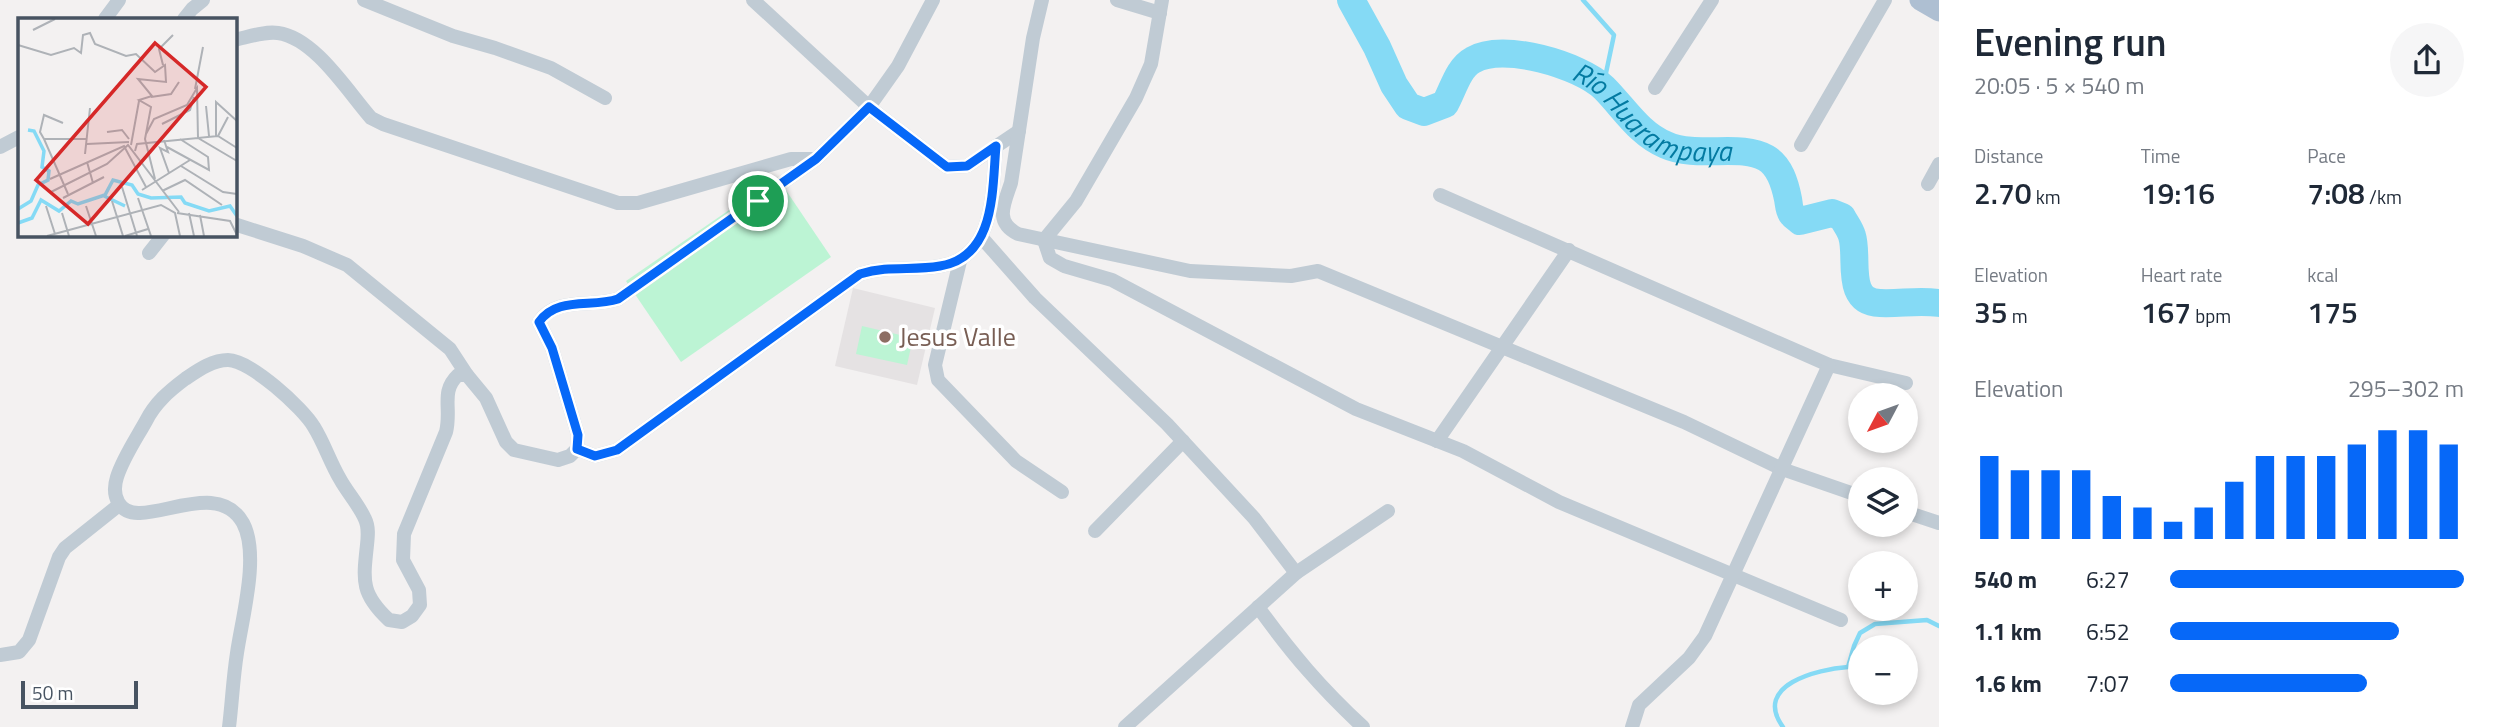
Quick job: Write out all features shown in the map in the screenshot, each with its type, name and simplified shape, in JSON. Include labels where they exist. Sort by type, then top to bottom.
[{"type":"main road","points":[[1920,0],[1939,11]]},
{"type":"street","points":[[106,18],[118,0]]},
{"type":"street","points":[[185,18],[203,0]]},
{"type":"street","points":[[364,0],[453,36],[551,68],[605,98]]},
{"type":"street","points":[[753,0],[869,107],[947,167],[967,166],[1019,131]]},
{"type":"street","points":[[236,225],[303,246],[347,265],[450,349],[486,398],[506,442],[514,450],[558,460],[570,456],[577,449],[578,435],[552,348],[539,322],[545,314],[554,307],[604,303],[618,299],[816,159],[869,107],[898,66],[933,0]]},
{"type":"street","points":[[1042,0],[1033,38],[1011,183],[1004,202],[1002,218],[1009,230],[1190,271],[1291,276],[1318,271],[1684,422],[1782,470],[1848,492]]},
{"type":"street","points":[[1044,240],[1076,201],[1136,98],[1151,64],[1161,6],[1117,0]]},
{"type":"street","points":[[1655,88],[1712,0]]},
{"type":"street","points":[[1801,145],[1885,0]]},
{"type":"street","points":[[236,40],[276,32],[286,35],[311,49],[370,118],[618,203],[638,203],[791,159],[816,159]]},
{"type":"street","points":[[0,147],[18,138]]},
{"type":"street","points":[[996,146],[990,209],[982,238],[960,261],[935,365],[938,380],[1016,461],[1062,492]]},
{"type":"street","points":[[1928,184],[1939,164]]},
{"type":"street","points":[[1440,195],[1829,365],[1906,383]]},
{"type":"street","points":[[149,253],[162,236]]},
{"type":"street","points":[[982,238],[1035,298],[1182,441],[1254,518],[1296,573]]},
{"type":"street","points":[[1044,240],[1050,258],[1112,281],[1356,409],[1463,451],[1559,502],[1841,620]]},
{"type":"street","points":[[1437,441],[1569,250]]},
{"type":"street","points":[[577,449],[595,456],[617,450],[860,274],[880,268],[939,266],[960,261]]},
{"type":"street","points":[[229,727],[250,555],[244,524],[233,510],[212,504],[192,502],[141,513],[128,512],[120,505],[113,492],[117,475],[154,407],[195,372],[214,362],[229,360],[245,365],[263,376],[312,423],[336,472],[366,520],[368,535],[363,569],[364,585],[369,597],[389,620],[402,622],[412,616],[420,606],[419,590],[403,560],[404,534],[446,432],[450,417],[447,391],[450,383],[458,375],[467,375]]},
{"type":"street","points":[[1632,727],[1639,705],[1689,657],[1705,636],[1829,365]]},
{"type":"street","points":[[1095,531],[1182,441]]},
{"type":"street","points":[[0,655],[19,652],[29,640],[59,557],[65,548],[120,505]]},
{"type":"street","points":[[1125,727],[1296,573],[1388,511]]},
{"type":"street","points":[[1918,516],[1938,523]]},
{"type":"street","points":[[1258,607],[1306,671],[1363,727]]},
{"type":"shaded area","name":"Jesus Valle","points":[[853,288],[935,308],[917,385],[835,366]]},
{"type":"green space","points":[[777,177],[831,257],[681,362],[626,281]]},
{"type":"green space","points":[[862,326],[913,338],[907,365],[856,354]]},
{"type":"waterway","name":"Río Huarampaya","points":[[1351,0],[1394,85],[1408,106],[1424,112],[1445,104],[1463,68],[1486,55],[1521,55],[1560,64],[1593,79],[1640,127],[1666,145],[1691,151],[1744,152],[1771,161],[1781,176],[1790,211],[1800,221],[1832,213],[1842,217],[1849,228],[1854,245],[1857,287],[1861,295],[1869,301],[1939,303]]},
{"type":"waterway","points":[[1583,0],[1614,35],[1603,87]]},
{"type":"waterway","points":[[1783,727],[1776,712],[1776,700],[1782,690],[1806,676],[1848,667],[1860,633],[1875,624],[1927,620],[1939,626]]},
{"type":"place","name":"Jesus Valle","points":[[885,337]]},
{"type":"route","points":[[869,107],[947,167],[967,166],[996,146],[990,209],[982,238],[960,261],[939,266],[880,268],[860,274],[617,450],[595,456],[577,449],[578,435],[552,348],[539,322],[554,307],[604,303],[618,299],[758,201],[816,159],[869,107]]}]
